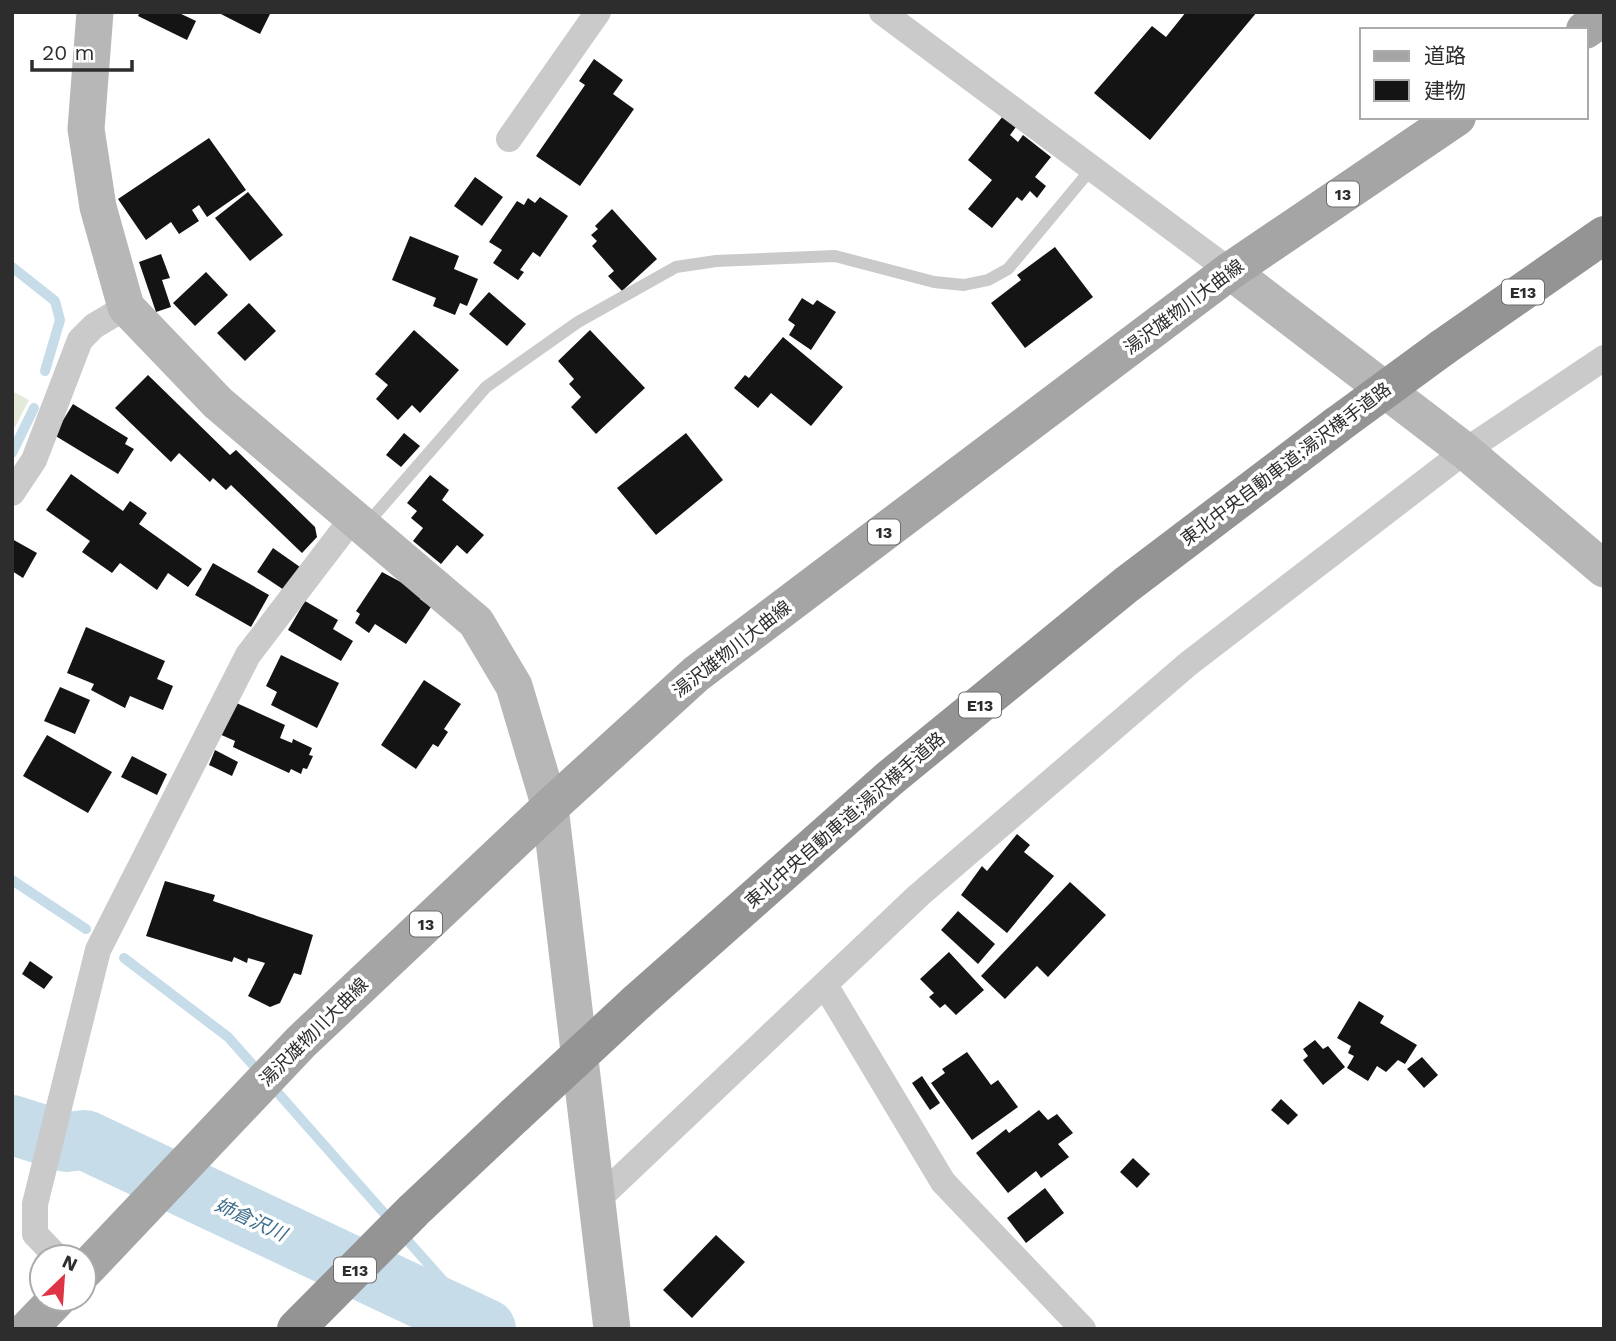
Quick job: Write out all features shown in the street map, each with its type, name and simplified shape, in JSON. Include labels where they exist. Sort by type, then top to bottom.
[{"type":"highway","name":"東北中央自動車道;湯沢横手道路","points":[[296,1329],[414,1210],[515,1115],[637,1002],[890,778],[1126,585],[1442,348],[1604,235]]},
{"type":"main road","points":[[1588,28],[1604,17]]},
{"type":"main road","name":"湯沢雄物川大曲線","points":[[98,1257],[301,1042],[550,807],[696,674],[1230,271],[1454,119]]},
{"type":"main road","points":[[29,1329],[44,1313]]},
{"type":"street","points":[[95,12],[86,129],[98,206],[126,307],[218,403],[476,622],[514,687],[550,807],[612,1329]]},
{"type":"street","points":[[509,139],[598,12]]},
{"type":"street","points":[[882,12],[1230,271],[1465,451],[1604,569]]},
{"type":"street","points":[[12,493],[34,460],[80,340],[94,326],[126,307]]},
{"type":"street","points":[[595,1202],[919,895],[1188,664],[1465,451],[1604,358]]},
{"type":"street","points":[[50,1243],[35,1215],[57,1112],[98,950],[248,655],[358,524]]},
{"type":"street","points":[[825,985],[943,1182],[1083,1329]]},
{"type":"lane","points":[[358,524],[486,387],[578,322],[676,267],[716,261],[835,256],[934,282],[964,285],[988,280],[1008,268],[1092,168]]},
{"type":"green space","points":[[12,391],[29,400],[12,433]]},
{"type":"building","points":[[140,12],[177,12],[196,21],[187,40],[138,16]]},
{"type":"building","points":[[217,12],[271,12],[260,34]]},
{"type":"building","points":[[1186,12],[1257,12],[1150,140],[1094,93],[1152,26],[1166,37]]},
{"type":"building","points":[[594,59],[623,80],[613,94],[634,109],[580,186],[536,156],[585,85],[579,81]]},
{"type":"building","points":[[1003,116],[1016,127],[1010,135],[1018,142],[1023,135],[1051,157],[1035,177],[1046,186],[1037,198],[1030,191],[1022,201],[1017,197],[992,228],[968,209],[992,180],[968,160]]},
{"type":"building","points":[[209,138],[246,190],[207,217],[199,205],[192,210],[199,221],[179,234],[171,222],[146,240],[118,199]]},
{"type":"building","points":[[475,177],[503,197],[482,226],[454,206]]},
{"type":"building","points":[[248,192],[283,235],[250,261],[215,218]]},
{"type":"building","points":[[540,197],[568,216],[540,257],[533,252],[520,270],[524,272],[518,280],[493,263],[502,250],[489,242],[517,201],[524,205],[528,198],[535,203]]},
{"type":"building","points":[[612,209],[657,259],[622,291],[608,276],[614,271],[592,246],[597,241],[591,235],[598,229],[595,226]]},
{"type":"building","points":[[410,236],[459,256],[454,269],[478,279],[467,306],[460,303],[455,315],[433,306],[436,298],[392,280]]},
{"type":"building","points":[[1055,247],[1093,297],[1025,348],[991,303],[1021,280],[1017,275]]},
{"type":"building","points":[[161,254],[170,278],[162,280],[171,307],[156,312],[139,262]]},
{"type":"building","points":[[206,272],[228,295],[195,326],[173,303]]},
{"type":"building","points":[[489,292],[526,324],[507,346],[469,314]]},
{"type":"building","points":[[802,298],[813,305],[817,300],[836,312],[811,350],[789,335],[795,325],[788,320]]},
{"type":"building","points":[[249,303],[276,331],[245,361],[217,333]]},
{"type":"building","points":[[414,330],[459,370],[420,413],[412,405],[398,420],[376,399],[388,385],[375,374]]},
{"type":"building","points":[[590,330],[645,388],[596,434],[571,407],[581,397],[569,384],[574,379],[558,361]]},
{"type":"building","points":[[783,337],[843,387],[811,426],[771,393],[758,408],[734,388],[745,375],[749,378]]},
{"type":"building","points":[[148,375],[230,455],[236,450],[315,527],[317,537],[302,553],[231,485],[226,490],[213,478],[210,482],[179,453],[171,462],[115,408]]},
{"type":"building","points":[[73,404],[128,438],[125,444],[134,449],[118,474],[54,435]]},
{"type":"building","points":[[404,433],[420,446],[401,467],[386,455]]},
{"type":"building","points":[[686,433],[723,480],[656,535],[617,488]]},
{"type":"building","points":[[71,474],[123,511],[130,501],[147,513],[139,524],[202,569],[188,587],[168,573],[157,590],[120,563],[112,573],[82,552],[90,541],[46,510]]},
{"type":"building","points":[[430,475],[449,490],[442,500],[484,535],[467,554],[457,545],[441,564],[413,541],[423,528],[411,518],[417,511],[407,503]]},
{"type":"building","points":[[12,539],[37,553],[23,578],[12,571]]},
{"type":"building","points":[[273,548],[300,567],[284,590],[257,572]]},
{"type":"building","points":[[213,563],[269,595],[251,627],[195,595]]},
{"type":"building","points":[[382,572],[423,594],[420,599],[431,607],[406,644],[375,624],[369,633],[355,623],[360,614],[356,611]]},
{"type":"building","points":[[305,601],[338,620],[333,629],[353,641],[341,661],[288,630]]},
{"type":"building","points":[[86,627],[165,661],[157,679],[173,686],[163,710],[130,696],[125,708],[91,690],[94,684],[67,673]]},
{"type":"building","points":[[281,655],[339,683],[317,728],[271,705],[277,692],[266,686]]},
{"type":"building","points":[[424,680],[461,704],[444,729],[448,732],[438,747],[433,744],[416,769],[381,745]]},
{"type":"building","points":[[60,687],[90,700],[75,734],[44,721]]},
{"type":"building","points":[[232,701],[285,725],[280,738],[292,743],[293,739],[312,748],[309,755],[313,756],[307,769],[303,768],[301,774],[291,769],[289,773],[233,747],[235,741],[217,733]]},
{"type":"building","points":[[47,735],[112,772],[88,813],[23,776]]},
{"type":"building","points":[[215,750],[238,762],[232,776],[209,765]]},
{"type":"building","points":[[132,756],[167,774],[157,795],[121,777]]},
{"type":"building","points":[[1017,834],[1030,845],[1024,852],[1054,876],[1007,933],[961,895],[982,866],[987,871]]},
{"type":"building","points":[[165,881],[215,895],[213,901],[313,935],[301,975],[294,973],[280,1003],[270,1007],[248,996],[265,963],[248,958],[247,963],[234,957],[232,962],[146,936]]},
{"type":"building","points":[[1070,882],[1106,915],[1048,977],[1037,966],[1005,999],[981,976]]},
{"type":"building","points":[[958,911],[995,944],[978,964],[941,930]]},
{"type":"building","points":[[949,952],[984,990],[956,1015],[945,1004],[940,1008],[929,997],[934,993],[920,979]]},
{"type":"building","points":[[30,961],[53,977],[44,989],[22,974]]},
{"type":"building","points":[[1359,1001],[1384,1016],[1380,1023],[1417,1045],[1405,1064],[1398,1060],[1386,1072],[1377,1066],[1368,1081],[1347,1068],[1354,1056],[1348,1053],[1351,1046],[1337,1038]]},
{"type":"building","points":[[1315,1040],[1323,1049],[1328,1046],[1345,1067],[1323,1085],[1303,1060],[1308,1056],[1303,1049]]},
{"type":"building","points":[[967,1052],[991,1085],[998,1080],[1018,1107],[972,1140],[931,1083],[945,1073],[942,1069]]},
{"type":"building","points":[[1422,1057],[1438,1075],[1424,1088],[1407,1069]]},
{"type":"building","points":[[922,1076],[940,1103],[930,1110],[912,1083]]},
{"type":"building","points":[[1281,1099],[1298,1115],[1288,1125],[1271,1110]]},
{"type":"building","points":[[1039,1110],[1048,1120],[1057,1114],[1073,1133],[1058,1144],[1069,1157],[1041,1178],[1036,1171],[1008,1193],[976,1153],[1006,1129],[1009,1133]]},
{"type":"building","points":[[1133,1158],[1150,1174],[1137,1188],[1120,1172]]},
{"type":"building","points":[[1045,1188],[1064,1213],[1026,1243],[1007,1218]]},
{"type":"building","points":[[716,1235],[745,1262],[692,1318],[663,1290]]},
{"type":"waterway","points":[[12,267],[55,301],[60,320],[45,371]]},
{"type":"waterway","points":[[12,453],[34,408]]},
{"type":"waterway","points":[[12,880],[86,929]]},
{"type":"waterway","points":[[124,958],[228,1037],[261,1074]]},
{"type":"waterway","points":[[271,1085],[391,1221]]},
{"type":"waterway","name":"姉倉沢川","points":[[12,1125],[66,1142],[85,1140],[486,1329]]},
{"type":"waterway","points":[[400,1232],[486,1329]]}]
